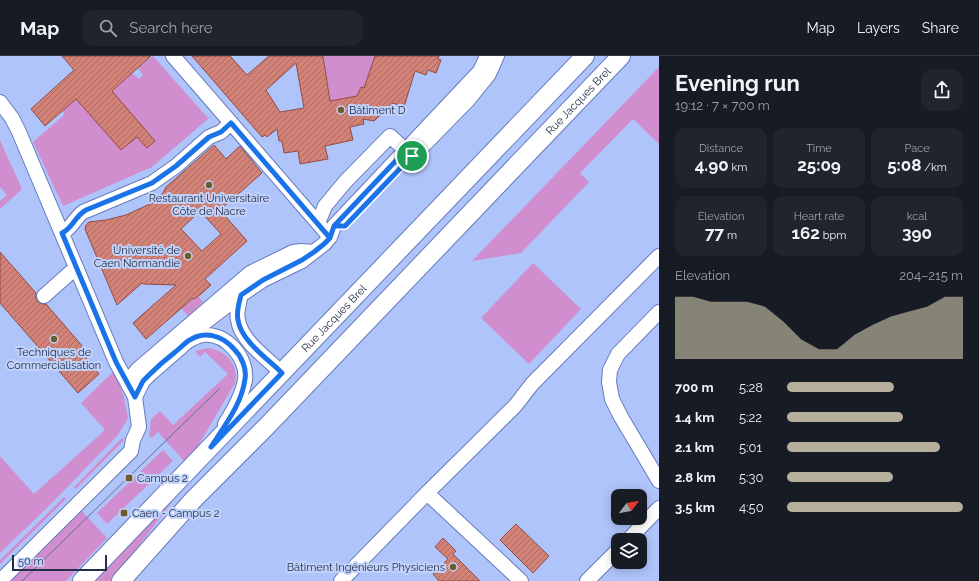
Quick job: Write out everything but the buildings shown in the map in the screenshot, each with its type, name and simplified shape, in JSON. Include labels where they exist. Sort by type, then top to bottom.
[{"type":"main road","name":"Rue Jacques Brel","points":[[82,581],[585,56]]},
{"type":"main road","name":"Rue Jacques Brel","points":[[121,581],[194,499],[267,426],[621,56]]},
{"type":"main road","points":[[267,426],[281,382],[282,373]]},
{"type":"street","points":[[174,56],[318,223],[332,232]]},
{"type":"street","points":[[135,397],[143,381],[188,341],[203,324],[263,280],[302,260],[324,244],[332,232],[409,153],[480,71],[487,56]]},
{"type":"street","points":[[409,153],[468,100],[489,74],[498,56]]},
{"type":"street","points":[[0,102],[12,118],[19,132],[116,362],[135,397],[139,427],[133,440],[131,451],[0,580]]},
{"type":"street","points":[[62,233],[66,232],[77,217],[83,212],[152,183],[160,178],[209,137],[221,132],[231,123]]},
{"type":"street","points":[[318,223],[325,206],[341,186],[390,136],[409,153]]},
{"type":"street","points":[[127,382],[138,369],[250,273],[293,252],[314,252]]},
{"type":"street","points":[[340,581],[516,406],[532,384],[659,256]]},
{"type":"street","points":[[44,296],[70,272],[77,268]]},
{"type":"street","points":[[241,295],[238,320],[241,329],[251,344],[282,373]]},
{"type":"street","points":[[659,312],[618,354],[610,370],[609,382],[612,399],[621,417],[659,481]]},
{"type":"street","points":[[188,341],[205,334],[221,338],[234,349],[244,365],[245,378],[242,393],[211,447]]},
{"type":"street","points":[[0,569],[126,444],[133,440]]},
{"type":"street","points":[[427,493],[521,581]]},
{"type":"street","points":[[635,533],[659,508]]},
{"type":"street","points":[[587,581],[611,557]]},
{"type":"shaded area","points":[[153,56],[208,118],[216,112],[152,167],[63,206],[33,142],[65,114],[62,111],[81,94],[82,106],[122,150],[145,130],[112,91],[132,73],[139,79],[143,75],[138,68]]},
{"type":"shaded area","points":[[323,56],[375,56],[364,88],[361,87],[357,96],[322,106],[330,97]]},
{"type":"shaded area","points":[[659,67],[659,144],[633,119],[580,173],[589,182],[521,253],[472,261]]},
{"type":"shaded area","points":[[0,140],[22,189],[0,209],[0,201],[7,195],[0,187]]},
{"type":"shaded area","points":[[533,263],[581,309],[529,364],[481,318]]},
{"type":"shaded area","points":[[198,296],[203,302],[188,316],[181,308],[193,298],[194,299]]},
{"type":"shaded area","points":[[208,348],[226,355],[230,359],[235,370],[235,383],[198,446],[184,461],[158,432],[152,438],[149,436],[151,419],[160,411],[173,425],[228,374],[205,352],[200,357],[195,351]]},
{"type":"shaded area","points":[[114,371],[123,394],[128,418],[118,435],[48,507],[0,553],[0,456],[34,494],[105,430],[81,403]]},
{"type":"shaded area","points":[[122,438],[124,440],[76,489],[74,487]]},
{"type":"shaded area","points":[[163,450],[173,461],[107,524],[97,513]]},
{"type":"shaded area","points":[[175,494],[177,495],[121,570],[111,581],[94,581]]},
{"type":"shaded area","points":[[64,497],[66,499],[0,564],[0,560]]},
{"type":"shaded area","points":[[81,510],[107,538],[66,581],[10,581]]},
{"type":"tram line","points":[[22,581],[219,389]]},
{"type":"place","name":"Bâtiment D","points":[[341,110]]},
{"type":"place","name":"Restaurant Universitaire Côte de Nacre","points":[[209,185]]},
{"type":"place","name":"Université de Caen Normandie","points":[[188,256]]},
{"type":"place","name":"Techniques de Commercialisation","points":[[54,339]]},
{"type":"place","name":"Campus 2","points":[[129,478]]},
{"type":"place","name":"Caen - Campus 2","points":[[124,513]]},
{"type":"place","name":"Bâtiment Ingénieurs Physiciens","points":[[453,567]]},
{"type":"route","points":[[412,156],[345,226],[334,226],[330,238],[231,123],[221,132],[209,137],[176,166],[152,183],[86,210],[80,214],[66,232],[62,233],[116,362],[135,397],[143,381],[160,364],[188,341],[205,334],[216,336],[226,341],[241,359],[244,365],[245,378],[242,393],[211,447],[282,373],[251,344],[241,329],[238,320],[238,305],[241,295],[263,280],[302,260],[324,244],[330,238],[334,226],[406,150],[412,156]]}]
